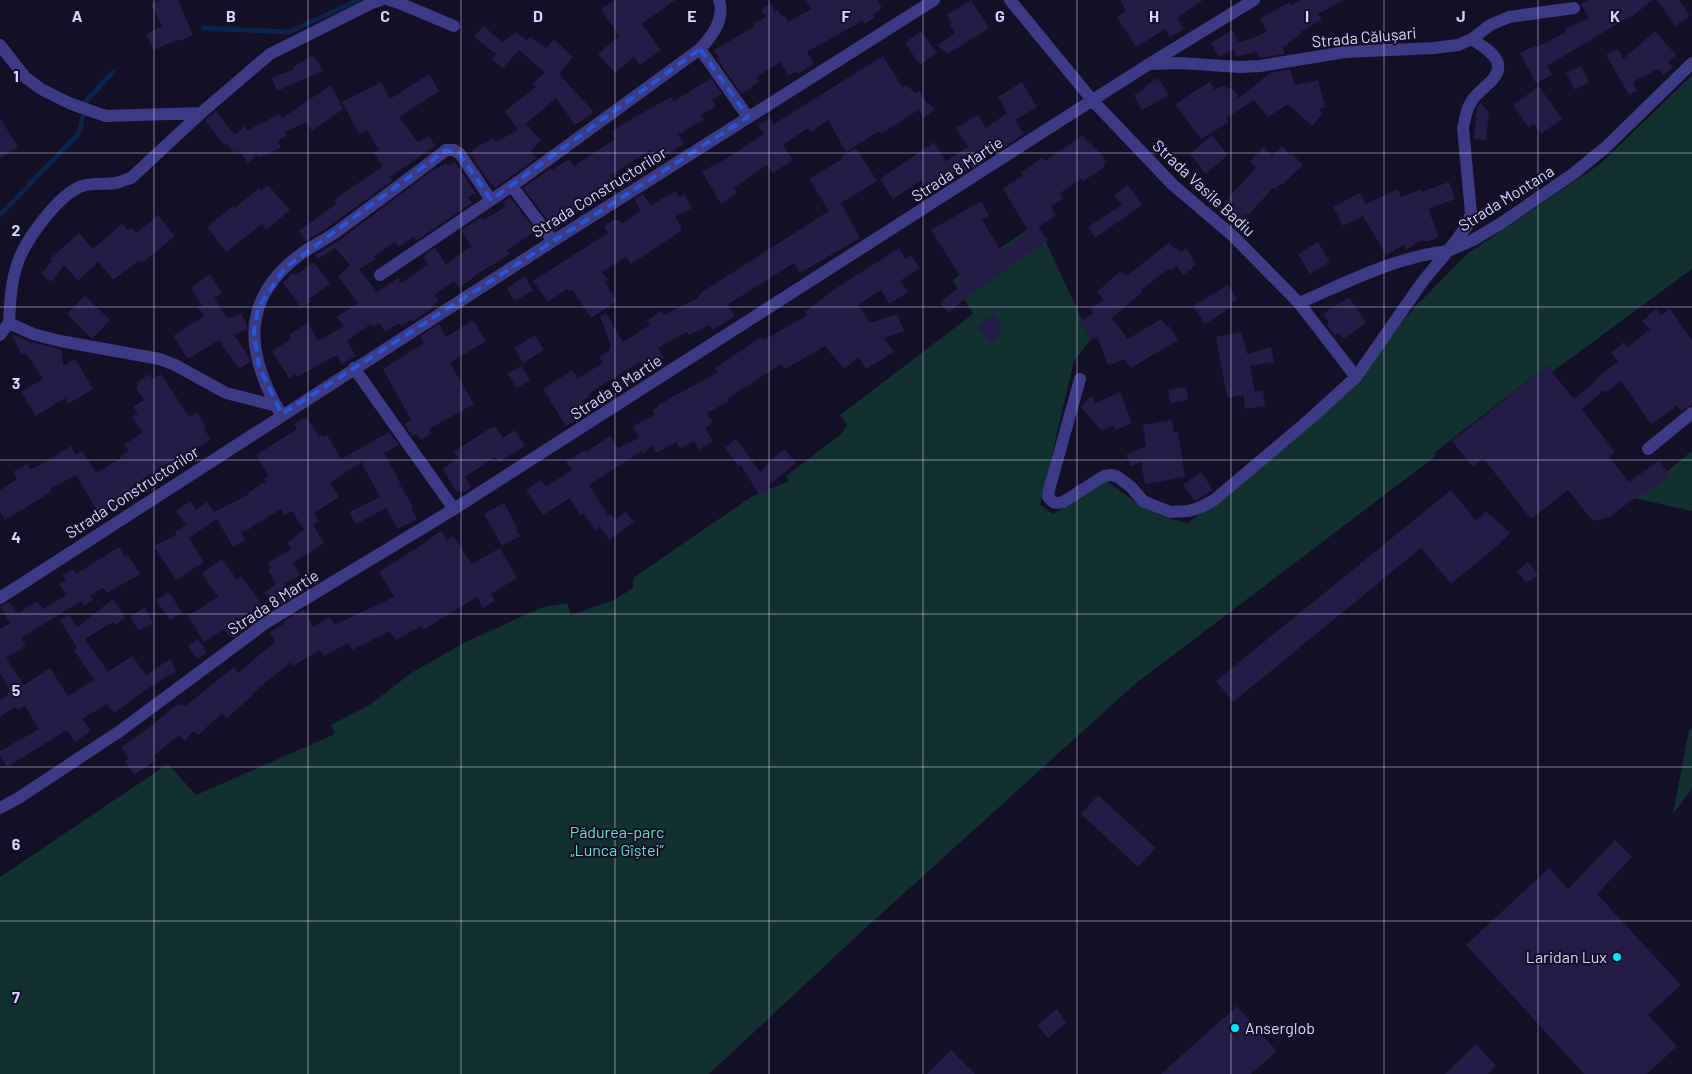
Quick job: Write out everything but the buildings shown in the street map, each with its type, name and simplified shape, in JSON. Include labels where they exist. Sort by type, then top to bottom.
[{"type":"street","points":[[0,335],[9,322],[12,287],[18,261],[46,216],[60,201],[80,186],[94,183],[116,183],[131,178],[200,113],[270,54],[372,3],[382,0]]},
{"type":"street","points":[[389,0],[407,2],[454,26]]},
{"type":"street","points":[[380,275],[512,186],[700,49],[707,42],[719,21],[721,10],[719,0]]},
{"type":"street","name":"Strada Constructorilor","points":[[0,598],[279,410],[354,368],[934,0]]},
{"type":"street","name":"Strada Vasile Badiu","points":[[1010,0],[1093,101],[1173,185],[1233,236],[1299,303],[1356,377]]},
{"type":"street","name":"Strada 8 Martie","points":[[0,808],[20,797],[120,731],[267,622],[454,509],[1149,64],[1254,0]]},
{"type":"street","name":"Strada Călușari","points":[[1149,64],[1179,63],[1240,67],[1260,66],[1345,52],[1434,48],[1458,45],[1490,25],[1509,17],[1574,8]]},
{"type":"street","points":[[1299,303],[1385,266],[1427,254],[1448,252],[1467,226],[1471,213],[1464,128],[1465,116],[1470,102],[1478,92],[1495,78],[1498,68],[1497,60],[1491,51],[1472,38]]},
{"type":"street","points":[[0,45],[25,77],[41,89],[69,103],[91,111],[106,116],[200,113]]},
{"type":"street","points":[[700,49],[748,117]]},
{"type":"street","name":"Strada Montana","points":[[1080,379],[1049,490],[1048,497],[1052,502],[1056,504],[1063,502],[1104,476],[1112,475],[1124,481],[1143,501],[1170,512],[1181,513],[1201,507],[1220,495],[1310,419],[1356,377],[1423,281],[1448,252],[1493,228],[1573,174],[1606,148],[1692,63]]},
{"type":"street","points":[[279,410],[267,390],[258,367],[254,347],[254,331],[258,308],[270,285],[285,268],[301,254],[332,235],[446,150],[454,150],[460,154],[491,200]]},
{"type":"street","points":[[512,186],[552,241]]},
{"type":"street","points":[[9,322],[33,334],[60,341],[160,359],[175,365],[226,393],[279,410]]},
{"type":"street","points":[[354,368],[454,509]]},
{"type":"street","points":[[1648,449],[1692,413]]},
{"type":"highlighted area","points":[[700,49],[748,117],[282,414],[259,367],[254,331],[258,308],[285,268],[446,150],[460,154],[491,200]]},
{"type":"green space","name":"Pădurea-parc „Lunca Gîștei”","points":[[1692,75],[1692,269],[1552,372],[1547,366],[1434,453],[1436,456],[1135,684],[859,934],[709,1074],[0,1074],[0,877],[168,764],[196,795],[335,734],[331,725],[371,704],[411,673],[464,643],[540,608],[567,603],[571,615],[614,600],[633,588],[633,578],[751,497],[789,481],[786,476],[840,435],[847,425],[840,415],[973,314],[953,280],[1037,223],[1091,339],[1074,361],[1040,505],[1053,514],[1106,481],[1140,505],[1164,517],[1188,523],[1350,383],[1414,308],[1467,254],[1600,164]]},
{"type":"green space","points":[[1692,451],[1692,511],[1634,498]]},
{"type":"green space","points":[[1692,728],[1692,789],[1673,814],[1689,730]]},
{"type":"waterway","points":[[204,28],[289,32],[359,0]]},
{"type":"waterway","points":[[86,101],[113,72]]},
{"type":"waterway","points":[[0,215],[79,133],[83,116]]},
{"type":"place","name":"Laridan Lux","points":[[1617,957]]},
{"type":"place","name":"Anserglob","points":[[1235,1028]]}]
